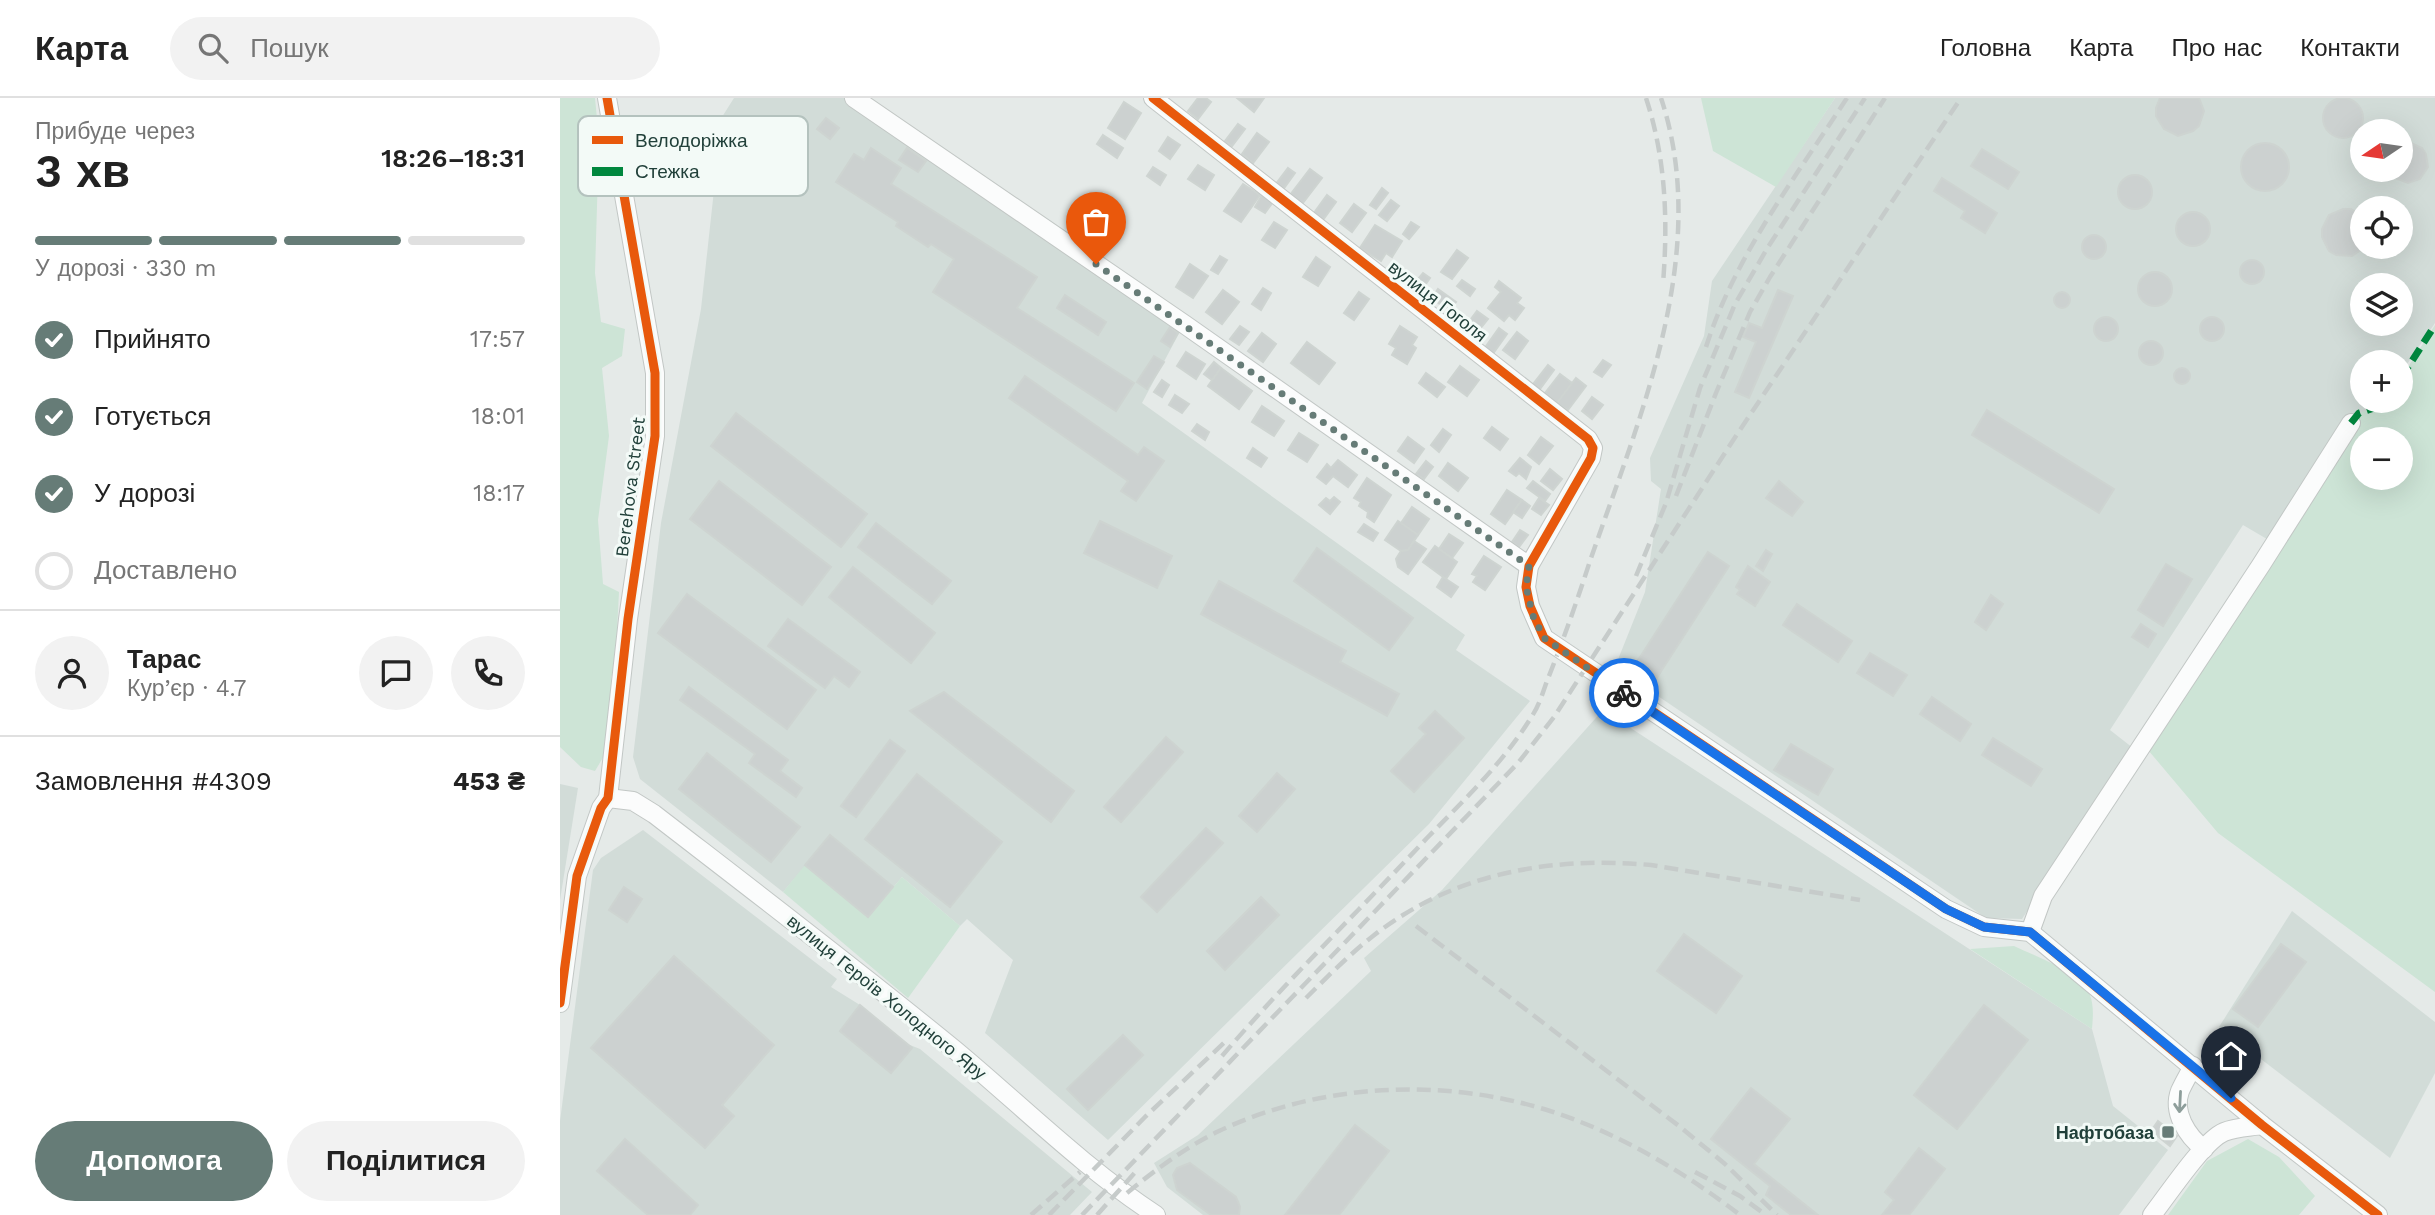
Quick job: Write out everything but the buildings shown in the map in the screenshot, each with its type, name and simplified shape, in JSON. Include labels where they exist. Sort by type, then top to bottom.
[{"type":"street","name":"Berehova Street","points":[[607,98],[610,116]]},
{"type":"street","points":[[854,98],[1184,324],[1529,566],[1526,587],[1528,597],[1533,616],[1544,638],[1946,909],[1984,927],[2030,932],[2262,1125],[2378,1215]]},
{"type":"street","name":"вулиця Гоголя","points":[[1153,98],[1588,439],[1593,448],[1591,458],[1529,566]]},
{"type":"street","name":"Berehova Street","points":[[560,1003],[577,876],[601,808],[608,798],[628,619],[655,436],[656,373],[624,196]]},
{"type":"street","points":[[2030,932],[2043,896],[2254,576],[2351,423]]},
{"type":"street","name":"вулиця Героїв Холодного Яру","points":[[608,798],[633,801],[654,814],[904,1008],[1119,1190],[1156,1215]]},
{"type":"street","points":[[2193,1066],[2181,1088],[2178,1107],[2192,1139],[2204,1149]]},
{"type":"street","points":[[2152,1215],[2217,1136],[2226,1131],[2262,1125]]},
{"type":"shaded area","points":[[734,98],[854,98],[1184,324],[1142,403],[1465,635],[1456,650],[1530,701],[1429,824],[1108,1140],[985,1033],[1013,960],[967,919],[960,926],[902,877],[868,917],[806,865],[783,892],[640,779],[633,757],[661,523],[701,309],[713,196],[808,196],[808,116],[723,116]]},
{"type":"shaded area","points":[[1835,98],[2435,98],[2435,323],[2413,355],[2413,350],[2350,350],[2350,413],[2373,413],[2362,427],[2350,427],[2350,442],[2272,542],[2243,525],[2110,730],[2133,748],[2022,919],[1986,918],[1615,667],[1645,592],[1661,489],[1651,481],[1650,458],[1704,336],[1712,281]]},
{"type":"shaded area","points":[[1603,710],[2092,1029],[2113,1106],[2168,1150],[2119,1215],[1203,1215],[1167,1187],[1154,1163],[1198,1135],[1371,971],[1364,958],[1442,890]]},
{"type":"shaded area","points":[[560,784],[578,788],[560,900]]},
{"type":"shaded area","points":[[643,830],[837,979],[831,987],[860,1005],[905,1043],[920,1049],[1092,1192],[1070,1215],[560,1215],[560,1121],[593,870],[601,858]]},
{"type":"shaded area","points":[[2292,911],[2435,1022],[2435,1073],[2390,1158],[2219,1027]]},
{"type":"green space","points":[[560,98],[595,98],[597,116],[578,116],[578,196],[597,196],[595,273],[601,322],[625,329],[622,356],[602,368],[609,436],[598,520],[603,584],[619,592],[615,668],[611,677],[610,740],[608,749],[595,771],[581,767],[560,747]]},
{"type":"green space","points":[[1701,98],[1835,98],[1776,187],[1713,151]]},
{"type":"green space","points":[[2435,325],[2435,992],[2218,833],[2143,744],[2359,413],[2413,413],[2413,359]]},
{"type":"green space","points":[[805,865],[868,917],[902,877],[960,926],[908,998],[783,892]]},
{"type":"green space","points":[[2014,946],[2068,972],[2085,987],[2092,1003],[2092,1029],[1970,949]]},
{"type":"green space","points":[[2248,1139],[2279,1157],[2315,1196],[2299,1215],[2168,1215],[2207,1161]]},
{"type":"railway","points":[[1646,98],[1658,144],[1664,190],[1663,284]]},
{"type":"railway","points":[[1222,1056],[1297,973],[1483,780],[1521,733],[1539,703],[1629,449],[1663,333],[1674,274],[1678,215],[1675,156],[1661,98]]},
{"type":"railway","points":[[1706,347],[1718,313],[1750,249],[1847,98]]},
{"type":"railway","points":[[1636,576],[1666,503],[1700,388],[1735,304],[1768,247],[1865,98]]},
{"type":"railway","points":[[1676,496],[1750,312],[1885,98]]},
{"type":"railway","points":[[1082,1215],[1518,763],[1554,717],[1732,442],[1961,98]]},
{"type":"railway","points":[[1306,998],[1364,943],[1404,914],[1470,883],[1540,867],[1577,863],[1651,865],[1860,900]]},
{"type":"railway","points":[[1416,926],[1679,1126],[1725,1164],[1777,1215]]},
{"type":"railway","points":[[1049,1215],[1146,1116],[1226,1041]]},
{"type":"railway","points":[[1127,1193],[1195,1144],[1258,1115],[1298,1103],[1340,1095],[1383,1090],[1425,1090],[1468,1093],[1509,1100],[1576,1120],[1650,1155],[1740,1215]]},
{"type":"railway","points":[[1097,1215],[1139,1168]]},
{"type":"railway","points":[[1031,1215],[1080,1172]]},
{"type":"railway","points":[[1695,1172],[1740,1196],[1766,1215]]},
{"type":"marked path","points":[[2413,359],[2435,325]]},
{"type":"marked path","points":[[2351,423],[2359,413]]},
{"type":"cycle path","points":[[607,98],[610,116]]},
{"type":"cycle path","points":[[1153,98],[1588,439],[1593,448],[1591,458],[1529,566],[1526,587],[1530,606],[1544,638],[1946,909],[1984,927],[2030,932],[2262,1125],[2378,1215]]},
{"type":"cycle path","points":[[560,1003],[577,876],[601,808],[608,798],[628,619],[655,436],[655,373],[624,196]]},
{"type":"way so far","points":[[1096,264],[1529,566],[1526,587],[1533,616],[1544,638],[1561,647],[1624,693]]},
{"type":"place","name":"Нафтобаза","points":[[2168,1132]]},
{"type":"route","points":[[1624,693],[1946,909],[1984,927],[2030,932],[2231,1098]]}]
